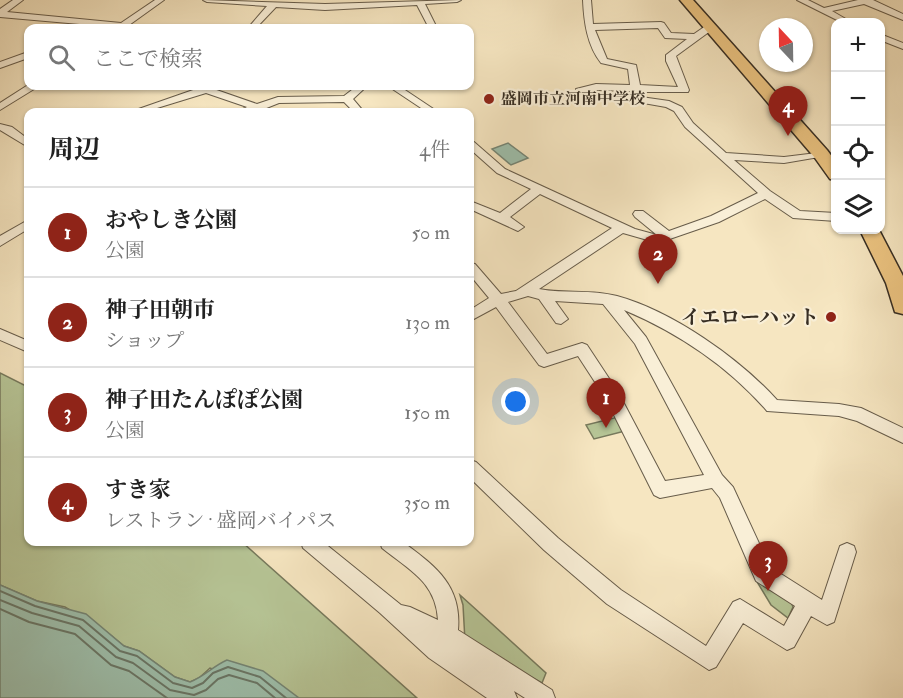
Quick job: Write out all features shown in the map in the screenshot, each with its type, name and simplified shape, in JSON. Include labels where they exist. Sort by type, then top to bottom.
[{"type":"highway","points":[[686,0],[828,156]]},
{"type":"highway","points":[[695,0],[828,156]]},
{"type":"highway","points":[[872,234],[896,283],[903,307]]},
{"type":"highway","points":[[884,234],[903,273]]},
{"type":"street","points":[[0,14],[19,0]]},
{"type":"street","points":[[126,24],[160,0]]},
{"type":"street","points":[[207,0],[274,4],[289,2],[420,3],[457,0]]},
{"type":"street","points":[[587,0],[590,27],[604,61],[633,67],[636,99],[669,104],[678,109],[689,125],[723,156],[766,194],[797,215],[831,217]]},
{"type":"street","points":[[801,0],[838,18]]},
{"type":"street","points":[[822,11],[865,0],[903,17]]},
{"type":"street","points":[[420,3],[431,24]]},
{"type":"street","points":[[256,24],[274,4]]},
{"type":"street","points":[[0,14],[105,24]]},
{"type":"street","points":[[84,24],[88,21]]},
{"type":"street","points":[[590,27],[661,25],[668,36],[694,37]]},
{"type":"street","points":[[580,91],[596,87],[684,90],[671,61],[671,55],[710,27]]},
{"type":"street","points":[[885,39],[903,46]]},
{"type":"street","points":[[0,65],[24,57]]},
{"type":"street","points":[[0,107],[28,90]]},
{"type":"street","points":[[146,108],[196,90]]},
{"type":"street","points":[[206,90],[255,108]]},
{"type":"street","points":[[316,99],[317,90]]},
{"type":"street","points":[[264,108],[278,100],[347,99],[357,90]]},
{"type":"street","points":[[399,90],[427,108]]},
{"type":"street","points":[[347,99],[355,108]]},
{"type":"street","points":[[3,130],[24,142]]},
{"type":"street","points":[[474,147],[501,171],[623,227],[658,239],[715,219],[766,194]]},
{"type":"street","points":[[723,156],[784,160],[828,156]]},
{"type":"street","points":[[501,218],[539,189]]},
{"type":"street","points":[[474,207],[518,227]]},
{"type":"street","points":[[639,214],[668,236]]},
{"type":"street","points":[[0,242],[24,227]]},
{"type":"street","points":[[474,314],[498,299],[520,296],[623,227]]},
{"type":"street","points":[[474,272],[498,299],[544,361],[582,349],[612,396],[660,490],[716,480]]},
{"type":"street","points":[[525,291],[544,296],[608,299],[659,319],[707,347],[747,378],[773,406],[839,410],[861,415],[903,436]]},
{"type":"street","points":[[544,296],[561,319]]},
{"type":"street","points":[[608,299],[641,341],[716,480],[727,493],[764,574],[827,615],[846,552]]},
{"type":"street","points":[[0,334],[24,345]]},
{"type":"street","points":[[474,471],[551,544],[614,597],[709,660],[740,609],[787,640],[807,603]]},
{"type":"street","points":[[315,546],[387,606],[442,643],[544,698]]},
{"type":"street","points":[[393,546],[439,585],[449,616],[442,643]]},
{"type":"street","points":[[442,643],[506,698]]},
{"type":"shaded area","points":[[0,373],[24,385],[24,546],[246,546],[417,698],[299,698],[210,668],[199,678],[190,682],[175,677],[139,651],[124,646],[107,632],[65,607],[37,601],[0,585]]},
{"type":"shaded area","points":[[618,417],[625,431],[594,439],[586,425]]},
{"type":"shaded area","points":[[756,580],[791,602],[793,607],[788,618],[771,605]]},
{"type":"shaded area","points":[[460,595],[546,673],[542,683],[465,641],[463,605]]},
{"type":"water","points":[[508,143],[528,158],[511,165],[492,149]]},
{"type":"water","points":[[0,585],[37,601],[86,614],[124,646],[139,651],[175,677],[190,682],[227,660],[263,671],[299,698],[0,698]]},
{"type":"place","name":"盛岡市立河南中学校","points":[[489,99]]},
{"type":"place","name":"すき家","points":[[788,136]]},
{"type":"place","name":"神子田朝市","points":[[658,284]]},
{"type":"place","name":"イエローハット","points":[[831,317]]},
{"type":"place","name":"おやしき公園","points":[[606,428]]},
{"type":"place","name":"神子田たんぽぽ公園","points":[[768,591]]}]
